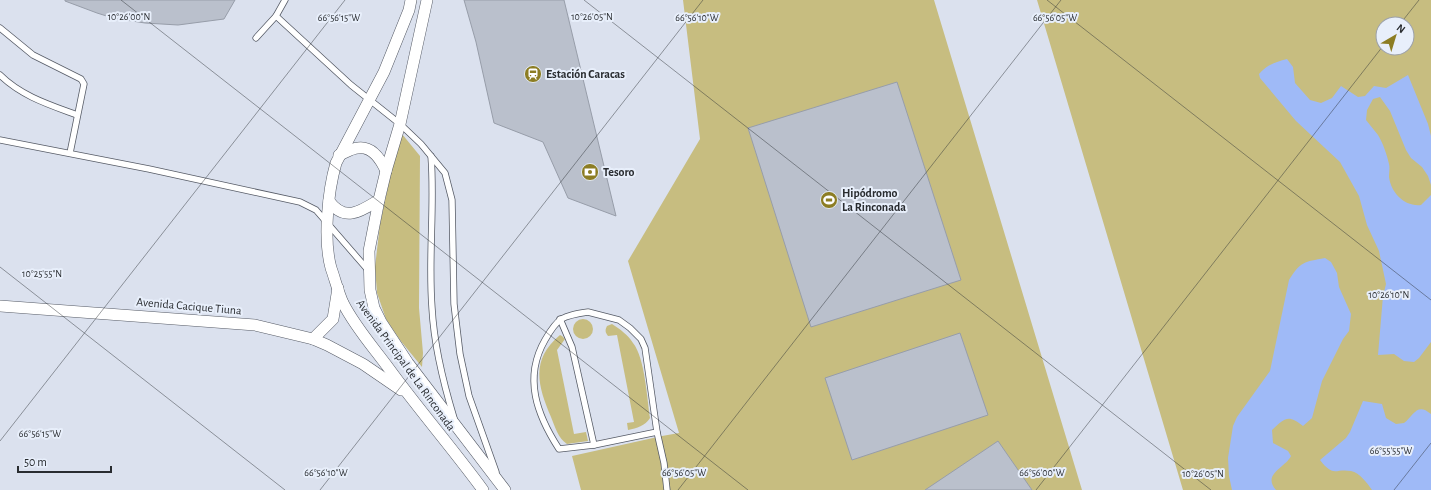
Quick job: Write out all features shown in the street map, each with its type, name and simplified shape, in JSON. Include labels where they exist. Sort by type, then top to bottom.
[{"type":"street","name":"Avenida Principal de La Rinconada","points":[[411,0],[409,10],[384,72],[339,155],[332,175],[329,201],[328,247],[331,267],[343,302],[363,333],[409,395],[483,490]]},
{"type":"street","name":"Avenida Principal de La Rinconada","points":[[427,0],[400,124],[379,200],[369,251],[370,290],[374,308],[408,363],[502,486]]},
{"type":"street","points":[[339,155],[357,148],[365,148],[373,152],[380,159],[386,171]]},
{"type":"street","points":[[329,201],[334,208],[343,213],[353,213],[361,211],[379,200]]},
{"type":"street","points":[[313,339],[333,319],[338,287]]},
{"type":"street","name":"Avenida Cacique Tiuna","points":[[0,306],[255,325],[313,339],[327,345],[363,364],[409,395]]},
{"type":"lane","points":[[256,38],[276,16],[285,0]]},
{"type":"lane","points":[[276,16],[351,85],[400,124],[421,144],[445,173],[452,200],[454,304],[460,354],[469,396],[502,486]]},
{"type":"lane","points":[[0,28],[33,55],[80,79],[84,84],[70,153]]},
{"type":"lane","points":[[0,76],[6,82],[38,100],[77,115]]},
{"type":"lane","points":[[0,140],[70,153],[300,202],[316,210],[369,270]]},
{"type":"lane","points":[[431,156],[432,308],[437,349],[444,386],[456,426]]},
{"type":"lane","points":[[657,432],[559,449],[549,434],[537,401],[533,382],[533,372],[536,360],[545,339],[560,319],[566,315],[588,312],[619,320],[642,339],[645,348],[667,490]]},
{"type":"lane","points":[[560,319],[572,347],[594,444]]},
{"type":"shaded area","name":"Hipódromo La Rinconada","points":[[683,0],[934,0],[1082,490],[581,490],[572,456],[679,433],[628,261],[700,139]]},
{"type":"shaded area","points":[[1037,0],[1431,0],[1431,490],[1183,490]]},
{"type":"shaded area","points":[[402,134],[420,156],[419,308],[423,353],[422,367],[400,340],[386,319],[377,293],[375,267],[380,224],[391,172]]},
{"type":"shaded area","points":[[583,319],[590,322],[593,329],[590,336],[583,339],[576,336],[573,329],[576,322]]},
{"type":"shaded area","points":[[612,324],[621,330],[631,340],[637,350],[645,379],[650,418],[643,425],[628,430],[627,423],[634,422],[617,335],[608,336],[606,333],[607,326]]},
{"type":"shaded area","points":[[560,335],[565,339],[557,350],[574,434],[586,432],[588,441],[567,444],[564,442],[555,428],[546,406],[540,384],[539,374],[544,354],[550,344]]},
{"type":"water","points":[[1287,59],[1293,67],[1295,83],[1310,100],[1321,103],[1332,98],[1341,86],[1358,97],[1365,96],[1374,86],[1386,88],[1408,75],[1428,124],[1431,136],[1431,185],[1428,176],[1422,167],[1411,158],[1406,150],[1390,111],[1380,97],[1373,99],[1367,110],[1366,120],[1378,135],[1383,145],[1389,164],[1390,183],[1400,198],[1410,204],[1421,205],[1431,195],[1431,342],[1419,358],[1414,362],[1404,361],[1394,354],[1378,355],[1383,296],[1386,284],[1379,251],[1367,225],[1359,196],[1340,162],[1296,121],[1260,78],[1259,74],[1265,68]]},
{"type":"water","points":[[1325,258],[1331,262],[1337,273],[1339,287],[1351,314],[1349,331],[1343,339],[1322,381],[1312,418],[1303,426],[1294,420],[1287,419],[1272,430],[1273,443],[1288,451],[1291,456],[1273,475],[1272,484],[1276,490],[1232,490],[1229,476],[1228,458],[1233,426],[1237,417],[1270,371],[1289,280],[1297,269],[1304,263]]},
{"type":"water","points":[[1363,401],[1382,404],[1386,418],[1396,424],[1404,423],[1419,409],[1431,414],[1431,490],[1372,490],[1363,479],[1354,472],[1346,470],[1332,471],[1328,469],[1320,460],[1346,438]]},
{"type":"building","points":[[65,0],[235,0],[224,19],[178,25],[145,23],[113,18]]},
{"type":"building","points":[[464,0],[564,0],[616,216],[568,198],[543,142],[494,123],[476,42]]},
{"type":"building","points":[[897,82],[961,280],[811,327],[748,128]]},
{"type":"building","points":[[960,333],[988,415],[852,460],[825,378]]},
{"type":"building","points":[[998,441],[1032,490],[925,490]]},
{"type":"place","name":"Estación Caracas","points":[[533,74]]},
{"type":"place","name":"Tesoro","points":[[590,172]]},
{"type":"place","name":"Hipódromo La Rinconada","points":[[829,200]]}]
